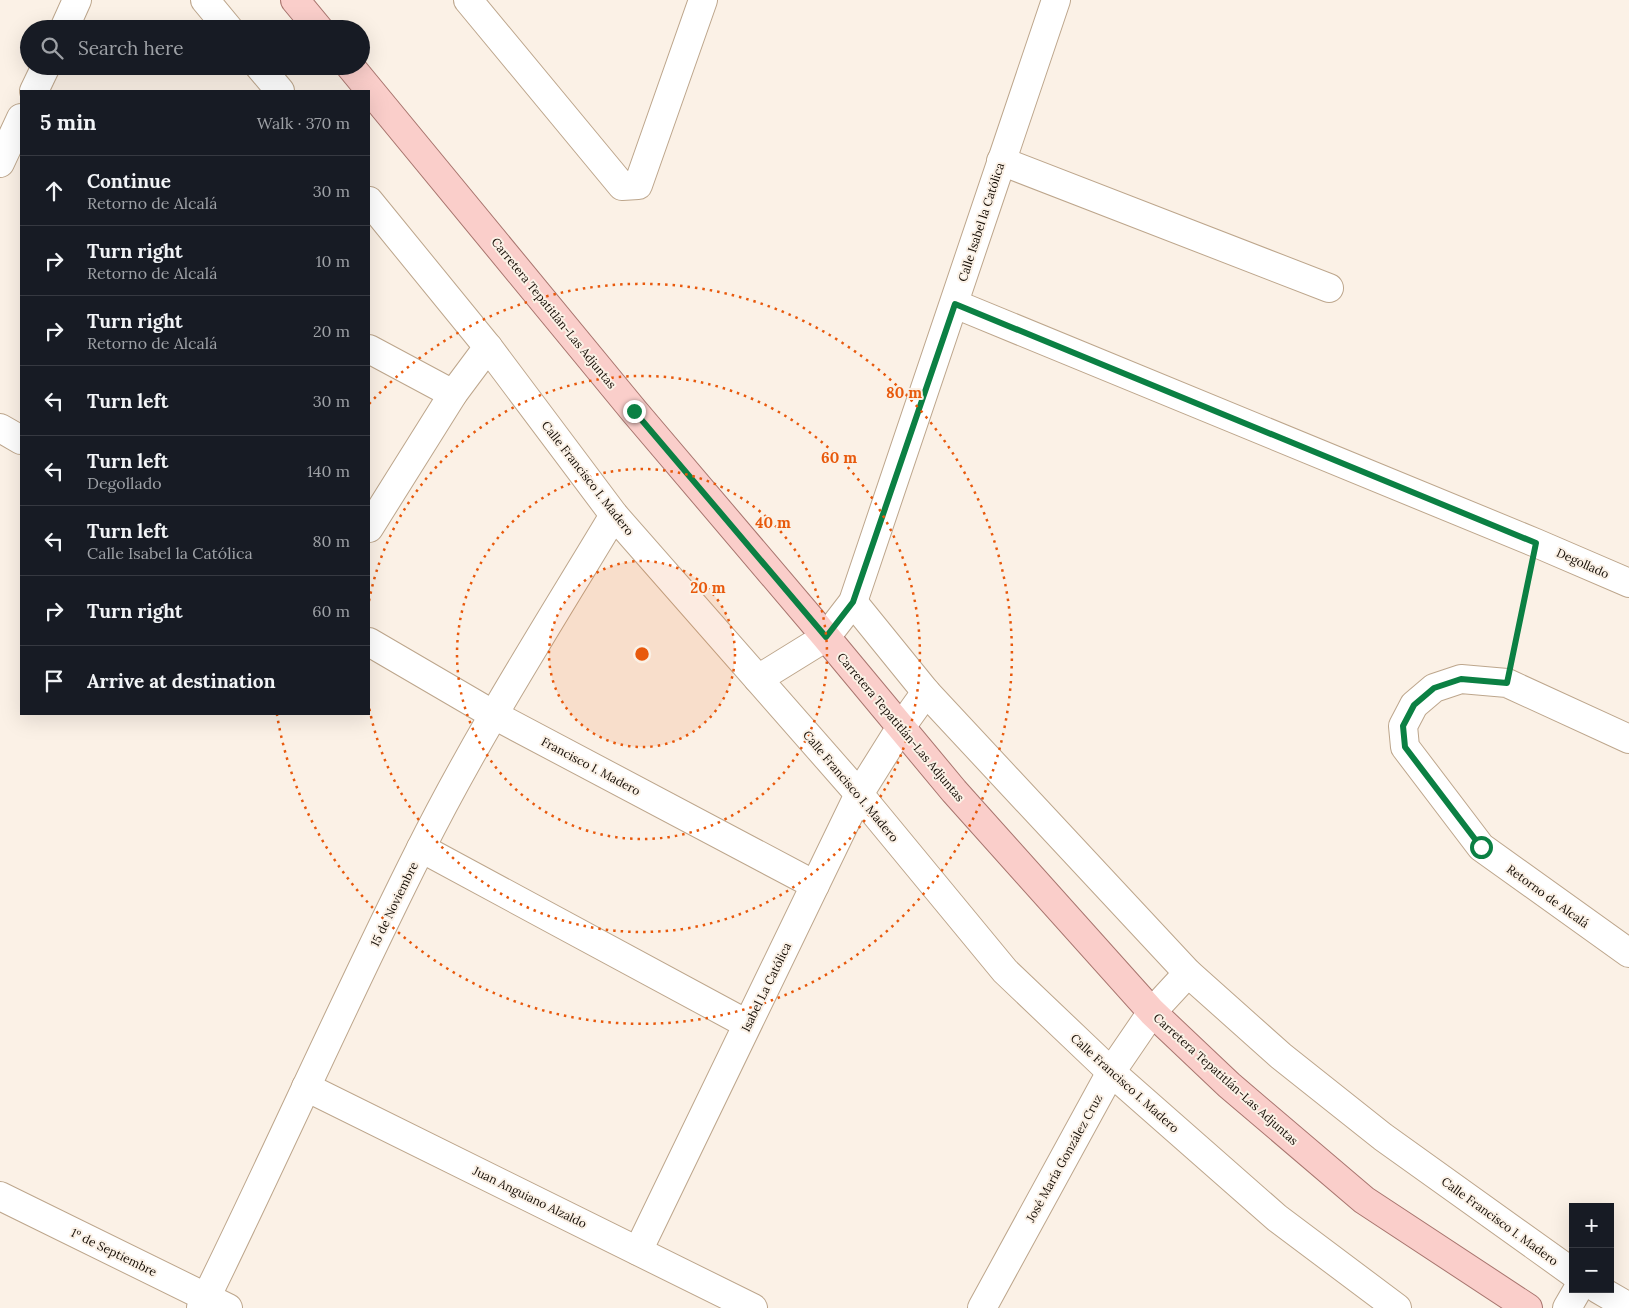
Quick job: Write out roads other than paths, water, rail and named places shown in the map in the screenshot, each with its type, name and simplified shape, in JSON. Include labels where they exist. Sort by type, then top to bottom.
[{"type":"main road","points":[[295,0],[312,20]]},
{"type":"main road","name":"Carretera Tepatitlán-Las Adjuntas","points":[[357,75],[370,90]]},
{"type":"main road","name":"Carretera Tepatitlán-Las Adjuntas","points":[[370,90],[634,411],[954,791],[1152,1012],[1229,1085],[1364,1200],[1528,1308]]},
{"type":"street","points":[[68,20],[77,0]]},
{"type":"street","points":[[205,0],[222,20]]},
{"type":"street","points":[[468,0],[622,186],[638,185],[703,0]]},
{"type":"street","name":"Calle Isabel la Católica","points":[[826,637],[853,602],[1056,0]]},
{"type":"street","points":[[34,90],[42,75]]},
{"type":"street","points":[[267,75],[279,90]]},
{"type":"street","points":[[9,158],[20,121]]},
{"type":"street","points":[[1001,161],[1329,288]]},
{"type":"street","name":"Calle Francisco I. Madero","points":[[370,201],[488,347],[614,515],[859,794],[1005,971],[1111,1072],[1277,1218],[1397,1308]]},
{"type":"street","name":"Degollado","points":[[955,304],[1629,583]]},
{"type":"street","points":[[370,526],[453,394],[488,347]]},
{"type":"street","points":[[370,350],[453,394]]},
{"type":"street","points":[[0,428],[20,439]]},
{"type":"street","name":"15 de Noviembre","points":[[212,1304],[306,1086],[421,848],[494,715],[614,515]]},
{"type":"street","name":"Calle Francisco I. Madero","points":[[853,602],[926,692],[1188,973],[1281,1056],[1383,1137],[1569,1270]]},
{"type":"street","points":[[758,679],[826,637]]},
{"type":"street","name":"Francisco I. Madero","points":[[370,643],[494,715],[815,885]]},
{"type":"street","name":"Retorno de Alcalá","points":[[1629,739],[1507,683],[1461,679],[1434,688],[1414,705],[1403,726],[1405,747],[1481,847],[1629,954]]},
{"type":"street","name":"Isabel La Católica","points":[[638,1251],[859,794],[901,727],[926,692]]},
{"type":"street","points":[[421,848],[747,1024]]},
{"type":"street","name":"José María González Cruz","points":[[982,1308],[1111,1072],[1152,1012],[1188,973]]},
{"type":"street","name":"Juan Anguiano Alzaldo","points":[[306,1086],[753,1308]]},
{"type":"street","name":"1º de Septiembre","points":[[0,1196],[212,1304]]},
{"type":"street","points":[[1567,1308],[1576,1293]]},
{"type":"street","points":[[1605,1293],[1629,1307]]}]
